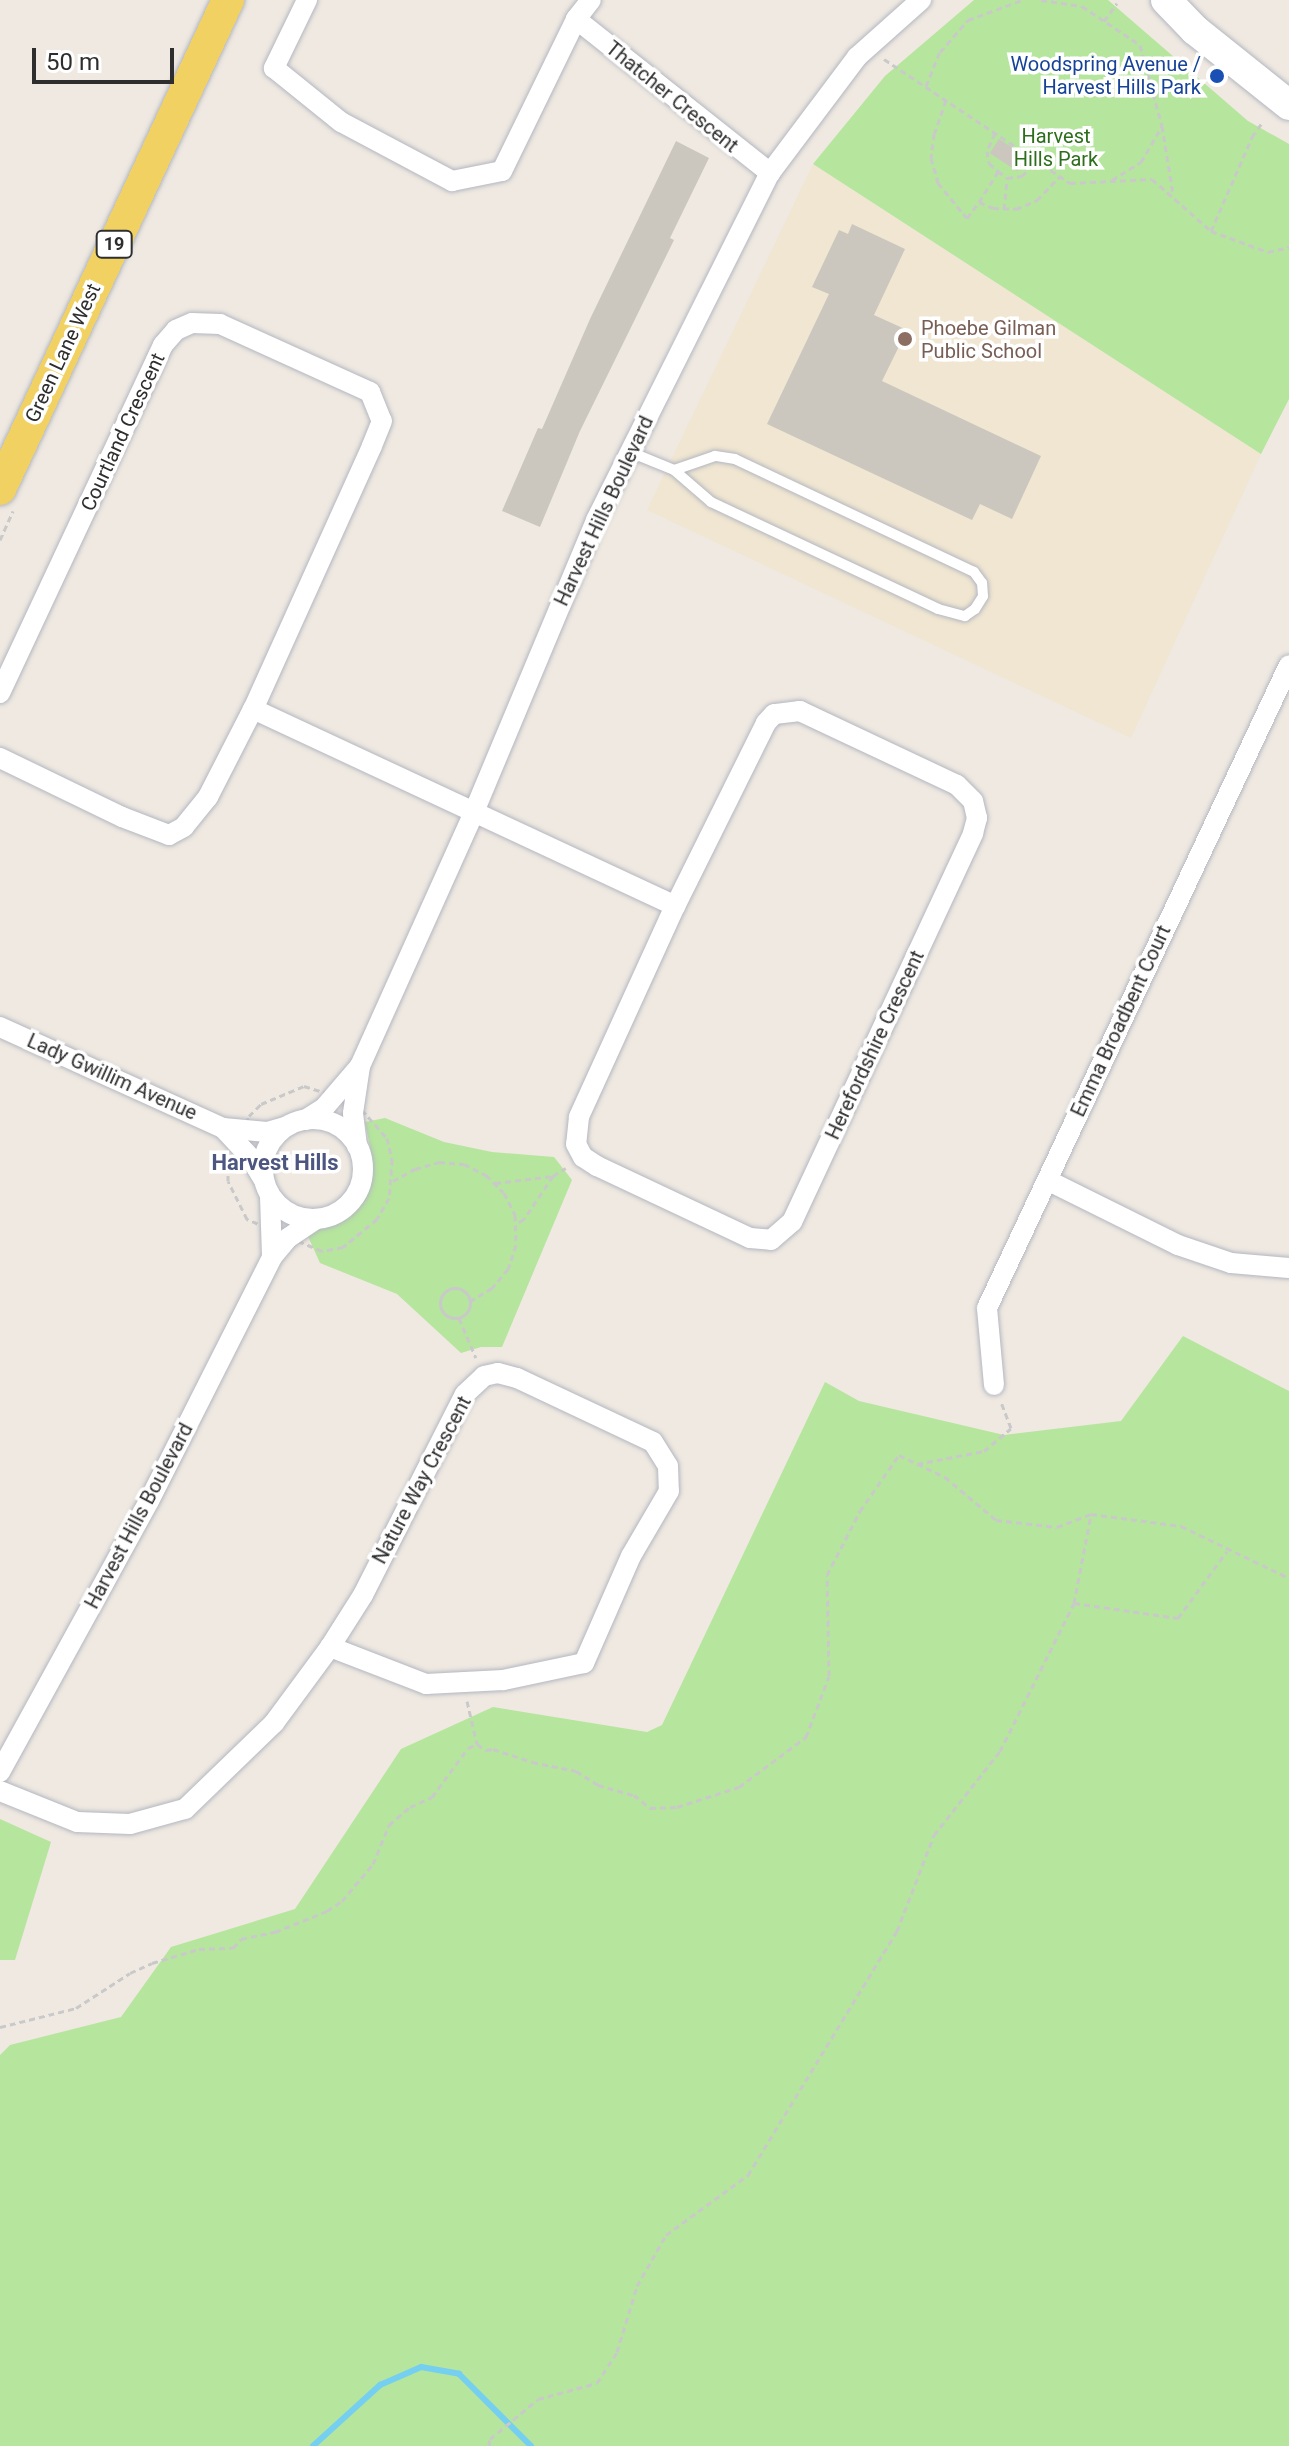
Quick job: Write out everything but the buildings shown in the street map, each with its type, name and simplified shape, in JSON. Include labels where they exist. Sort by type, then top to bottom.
[{"type":"main road","name":"Green Lane West","points":[[0,489],[228,0]]},
{"type":"street","points":[[307,0],[274,68],[341,122],[452,181],[502,171],[576,19],[591,0]]},
{"type":"street","name":"Harvest Hills Boulevard","points":[[297,1123],[346,1098],[474,812],[596,520],[770,173],[867,48],[921,0]]},
{"type":"street","points":[[1166,0],[1195,30],[1289,105]]},
{"type":"street","name":"Thatcher Crescent","points":[[576,19],[770,173]]},
{"type":"street","name":"Courtland Crescent","points":[[0,693],[163,345],[176,330],[192,323],[220,324],[370,392],[382,421],[253,709],[208,797],[184,827],[169,835],[122,817],[0,758]]},
{"type":"street","name":"Emma Broadbent Court","points":[[994,1385],[987,1308],[1049,1181],[1121,1017],[1289,665]]},
{"type":"street","points":[[253,709],[675,906]]},
{"type":"street","name":"Herefordshire Crescent","points":[[800,711],[957,785],[973,801],[977,818],[973,833],[792,1222],[771,1240],[750,1238],[597,1166],[583,1157],[576,1144],[579,1117],[675,906],[766,723],[774,714],[800,711]]},
{"type":"street","name":"Lady Gwillim Avenue","points":[[0,1027],[242,1138],[267,1188]]},
{"type":"street","points":[[267,1188],[282,1209],[297,1217],[315,1220],[332,1216],[355,1196],[362,1180],[362,1162],[346,1098]]},
{"type":"street","points":[[242,1138],[297,1123],[323,1120],[339,1127],[357,1146]]},
{"type":"street","points":[[280,1235],[267,1188],[266,1151],[275,1136],[297,1123]]},
{"type":"street","points":[[1049,1181],[1178,1245],[1231,1263],[1289,1268]]},
{"type":"street","name":"Harvest Hills Boulevard","points":[[0,1772],[149,1501],[272,1257],[280,1235],[315,1220]]},
{"type":"street","name":"Nature Way Crescent","points":[[0,1791],[77,1822],[130,1824],[185,1809],[274,1723],[330,1647],[363,1595],[465,1394],[484,1376],[498,1373],[517,1378],[653,1442],[668,1466],[669,1491],[631,1556],[584,1663],[503,1680],[426,1684],[330,1647]]},
{"type":"lane","points":[[630,452],[674,470],[711,502],[938,609],[965,616],[983,596],[982,583],[974,572],[735,459],[715,456],[674,470]]},
{"type":"path","points":[[926,87],[940,52],[968,20],[1022,0]]},
{"type":"path","points":[[1041,0],[1082,6],[1140,45],[1162,126],[1173,194]]},
{"type":"path","points":[[1104,21],[1117,3]]},
{"type":"path","points":[[867,48],[1070,183],[1152,179],[1173,194],[1195,220],[1211,231],[1268,252],[1289,247]]},
{"type":"path","points":[[946,100],[934,134],[931,158],[938,183],[967,218],[998,171]]},
{"type":"path","points":[[1211,231],[1252,137],[1261,124]]},
{"type":"path","points":[[1109,182],[1141,162],[1162,126]]},
{"type":"path","points":[[995,133],[987,151],[989,163],[1007,178],[1022,176],[1037,161]]},
{"type":"path","points":[[979,202],[1016,209],[1037,200],[1060,176]]},
{"type":"path","points":[[1004,209],[1007,178]]},
{"type":"path","points":[[304,1086],[346,1098],[387,1138],[392,1181],[389,1198],[377,1219],[343,1247],[322,1251],[247,1219],[228,1181],[228,1170],[255,1110],[280,1095],[304,1086]]},
{"type":"path","points":[[392,1181],[415,1169],[439,1162],[464,1164],[495,1183],[504,1193],[515,1224],[516,1245],[508,1269],[492,1288],[470,1301]]},
{"type":"path","points":[[495,1183],[553,1176],[524,1219],[515,1224]]},
{"type":"path","points":[[456,1288],[465,1292],[470,1301],[468,1311],[459,1317],[444,1313],[440,1306],[442,1296],[456,1288]]},
{"type":"path","points":[[459,1317],[484,1376]]},
{"type":"path","points":[[917,1464],[984,1451],[1011,1428],[994,1385]]},
{"type":"path","points":[[463,1682],[477,1744],[486,1750],[493,1749],[532,1762],[576,1771],[598,1785],[634,1795],[650,1808],[677,1807],[739,1787],[806,1737],[829,1676],[827,1575],[860,1511],[899,1455],[945,1477],[996,1520],[1057,1527],[1091,1514],[1181,1526],[1289,1578]]},
{"type":"path","points":[[489,2446],[490,2439],[538,2399],[597,2383],[617,2352],[637,2286],[666,2235],[748,2175],[897,1931],[934,1835],[1000,1751],[1074,1603],[1091,1514]]},
{"type":"path","points":[[1074,1603],[1178,1618],[1228,1550]]},
{"type":"path","points":[[0,2027],[76,2008],[130,1973],[152,1963],[199,1949],[233,1948],[241,1939],[275,1932],[327,1911],[342,1901],[373,1864],[389,1825],[410,1807],[432,1797],[468,1748],[477,1744]]},
{"type":"shaded area","name":"Phoebe Gilman Public School","points":[[813,164],[1261,454],[1131,738],[647,510]]},
{"type":"green space","name":"Harvest Hills Park","points":[[974,0],[1108,0],[1248,121],[1289,144],[1289,399],[1261,454],[813,164],[885,76]]},
{"type":"green space","points":[[385,1118],[444,1142],[492,1152],[554,1157],[572,1180],[502,1347],[481,1347],[461,1353],[397,1294],[320,1263],[306,1232],[332,1224],[359,1204],[370,1180],[371,1152],[365,1122]]},
{"type":"green space","points":[[1183,1336],[1289,1391],[1289,2446],[0,2446],[0,2055],[10,2045],[121,2017],[171,1947],[295,1909],[401,1749],[493,1707],[647,1732],[662,1725],[825,1382],[859,1401],[1004,1435],[1121,1421]]},
{"type":"green space","points":[[0,1819],[51,1842],[15,1960],[0,1960]]},
{"type":"waterway","points":[[313,2446],[380,2385],[421,2367],[459,2374],[531,2446]]},
{"type":"place","name":"Woodspring Avenue / Harvest Hills Park","points":[[1217,76]]},
{"type":"place","name":"Phoebe Gilman Public School","points":[[905,339]]},
{"type":"district","name":"Harvest Hills","points":[[275,1163]]}]
